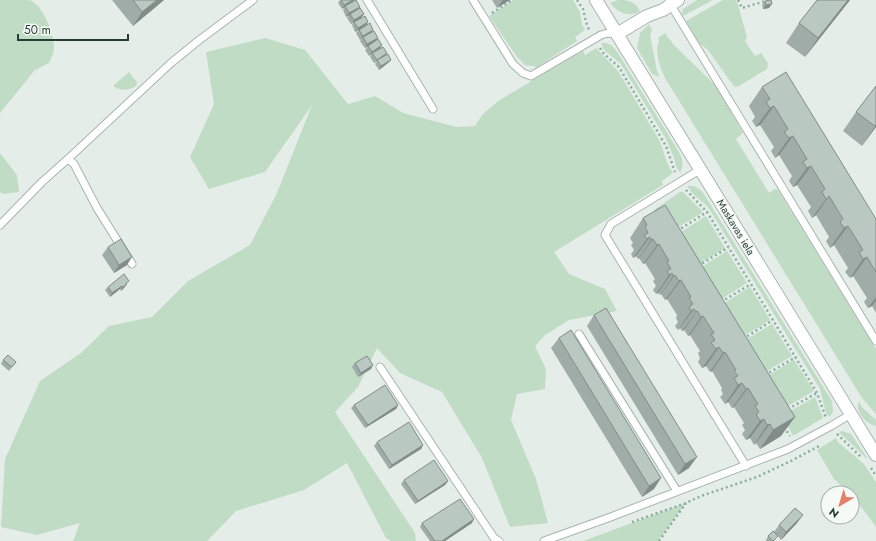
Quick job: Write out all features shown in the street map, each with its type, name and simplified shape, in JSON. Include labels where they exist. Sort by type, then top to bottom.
[{"type":"street","name":"Maskavas iela","points":[[596,0],[850,414],[872,439],[876,455]]},
{"type":"street","points":[[617,34],[647,16],[663,10],[670,1]]},
{"type":"lane","points":[[0,225],[42,182],[171,63],[253,0]]},
{"type":"lane","points":[[367,0],[432,109]]},
{"type":"lane","points":[[473,0],[513,64],[523,73],[531,76],[601,35],[608,33],[617,34]]},
{"type":"lane","points":[[670,1],[876,342]]},
{"type":"lane","points":[[68,159],[74,164],[97,208],[132,264]]},
{"type":"lane","points":[[700,169],[611,224],[605,235],[746,466]]},
{"type":"lane","points":[[579,334],[677,491]]},
{"type":"lane","points":[[380,367],[494,538],[499,541]]},
{"type":"lane","points":[[544,541],[788,449],[850,414]]},
{"type":"path","points":[[490,14],[512,0]]},
{"type":"path","points":[[577,0],[583,9],[586,22],[594,39],[604,54],[619,67],[666,146],[673,168],[680,181],[685,189],[707,212],[774,320],[817,393],[822,410],[831,426],[837,435],[865,461]]},
{"type":"path","points":[[738,0],[742,8],[769,0]]},
{"type":"path","points":[[674,233],[707,212]]},
{"type":"path","points":[[696,268],[729,247]]},
{"type":"path","points":[[718,304],[751,284]]},
{"type":"path","points":[[740,340],[774,320]]},
{"type":"path","points":[[762,376],[796,357]]},
{"type":"path","points":[[784,412],[817,393]]},
{"type":"path","points":[[781,421],[791,437]]},
{"type":"path","points":[[868,464],[876,476]]},
{"type":"path","points":[[659,541],[686,503]]},
{"type":"green space","points":[[0,0],[29,0],[34,2],[47,20],[54,42],[54,48],[49,63],[35,70],[0,113]]},
{"type":"green space","points":[[513,0],[573,0],[580,12],[582,25],[585,30],[575,37],[577,41],[537,67],[525,65],[517,57],[489,16]]},
{"type":"green space","points":[[618,0],[631,2],[636,5],[640,11],[632,14],[620,12],[610,3]]},
{"type":"green space","points":[[697,0],[713,0],[683,16],[683,9]]},
{"type":"green space","points":[[723,0],[736,0],[747,37],[745,41],[755,56],[761,53],[768,63],[767,69],[735,87],[708,50],[699,43],[686,21]]},
{"type":"green space","points":[[649,24],[652,30],[650,35],[657,71],[660,77],[652,74],[637,48],[640,33]]},
{"type":"green space","points":[[665,33],[673,44],[716,86],[743,133],[736,139],[769,193],[775,189],[778,190],[876,349],[876,414],[862,398],[665,78],[657,55],[657,50],[659,42],[658,38]]},
{"type":"green space","points":[[265,38],[305,50],[348,104],[375,96],[403,113],[457,127],[475,126],[482,115],[498,101],[583,51],[585,55],[596,48],[618,71],[658,138],[668,165],[673,173],[662,181],[663,185],[554,252],[569,274],[605,289],[617,311],[569,320],[545,335],[535,346],[546,369],[545,389],[517,394],[511,420],[536,479],[548,523],[510,527],[482,458],[442,392],[400,373],[377,348],[358,387],[335,412],[415,533],[416,541],[391,541],[386,538],[347,463],[304,490],[236,511],[207,541],[73,541],[80,523],[37,535],[1,527],[5,459],[40,381],[81,353],[109,326],[152,317],[188,281],[250,245],[277,193],[312,105],[265,172],[209,189],[190,157],[214,104],[206,52]]},
{"type":"green space","points":[[601,43],[611,45],[618,53],[679,152],[682,162],[680,173],[666,139],[621,64],[604,50]]},
{"type":"green space","points":[[129,72],[137,82],[136,86],[124,90],[113,86]]},
{"type":"green space","points":[[0,153],[17,175],[19,192],[3,194],[0,192]]},
{"type":"green space","points":[[687,186],[697,187],[704,194],[832,401],[833,411],[830,417],[826,413],[820,389],[708,207],[692,193]]},
{"type":"green space","points":[[680,192],[683,192],[702,211],[702,213],[668,233],[654,210]]},
{"type":"green space","points":[[706,216],[725,248],[693,268],[673,237]]},
{"type":"green space","points":[[727,251],[747,283],[715,303],[695,271]]},
{"type":"green space","points":[[750,287],[770,320],[737,340],[718,307]]},
{"type":"green space","points":[[772,324],[792,356],[759,376],[739,344]]},
{"type":"green space","points":[[794,360],[814,391],[781,410],[762,379]]},
{"type":"green space","points":[[815,397],[823,418],[793,436],[783,417],[785,414]]},
{"type":"green space","points":[[859,401],[862,407],[876,420],[876,426],[867,422],[862,417],[858,407]]},
{"type":"green space","points":[[842,431],[851,434],[868,459],[839,432]]},
{"type":"green space","points":[[836,438],[838,442],[864,464],[876,482],[876,527],[860,505],[860,485],[840,485],[834,479],[817,450]]},
{"type":"green space","points":[[686,503],[658,541],[583,541]]},
{"type":"building","points":[[133,0],[157,0],[142,12]]},
{"type":"building","points":[[341,0],[353,0],[344,5]]},
{"type":"building","points":[[356,0],[360,7],[349,13],[345,6]]},
{"type":"building","points":[[771,0],[772,4],[766,5],[765,1]]},
{"type":"building","points":[[817,0],[848,0],[818,38],[799,23]]},
{"type":"building","points":[[360,8],[364,14],[354,20],[350,14]]},
{"type":"building","points":[[365,16],[368,22],[358,28],[354,22]]},
{"type":"building","points":[[370,23],[373,30],[363,36],[359,30]]},
{"type":"building","points":[[374,31],[378,38],[367,44],[363,37]]},
{"type":"building","points":[[378,39],[382,45],[372,52],[368,46]]},
{"type":"building","points":[[383,47],[387,53],[377,60],[372,53]]},
{"type":"building","points":[[388,54],[391,60],[381,66],[377,60]]},
{"type":"building","points":[[786,72],[876,219],[876,272],[867,257],[863,259],[859,252],[863,250],[848,226],[844,228],[840,222],[843,219],[829,196],[826,199],[822,192],[825,189],[811,166],[807,168],[803,162],[807,159],[793,136],[789,138],[784,132],[788,129],[774,106],[770,108],[766,102],[770,99],[762,87]]},
{"type":"building","points":[[876,86],[876,125],[875,126],[856,112]]},
{"type":"building","points":[[665,205],[795,417],[773,430],[770,424],[767,425],[764,419],[760,421],[756,414],[759,412],[755,406],[758,404],[748,388],[746,389],[742,383],[738,385],[734,378],[738,376],[734,371],[736,370],[725,352],[723,353],[719,347],[716,349],[711,343],[715,340],[711,334],[714,333],[703,316],[701,317],[694,309],[691,311],[689,307],[693,304],[689,298],[691,297],[681,280],[679,281],[675,275],[673,276],[672,273],[669,275],[667,271],[671,269],[667,262],[669,261],[659,244],[657,245],[653,239],[651,240],[650,237],[647,239],[644,235],[648,233],[645,226],[647,225],[643,218]]},
{"type":"building","points":[[121,239],[132,257],[119,265],[108,247]]},
{"type":"building","points":[[124,274],[129,281],[123,287],[122,286],[112,293],[108,287]]},
{"type":"building","points":[[606,308],[697,457],[685,464],[594,315]]},
{"type":"building","points":[[571,330],[661,478],[649,486],[559,338]]},
{"type":"building","points":[[8,355],[16,362],[12,367],[3,360]]},
{"type":"building","points":[[367,356],[373,365],[361,373],[355,363]]},
{"type":"building","points":[[385,385],[398,405],[368,425],[354,405]]},
{"type":"building","points":[[409,422],[423,445],[392,465],[377,442]]},
{"type":"building","points":[[434,460],[448,481],[418,501],[404,480]]},
{"type":"building","points":[[460,499],[474,519],[442,541],[435,541],[422,523]]},
{"type":"building","points":[[795,508],[803,515],[786,532],[779,525]]},
{"type":"building","points":[[773,531],[778,536],[773,541],[768,536]]}]
